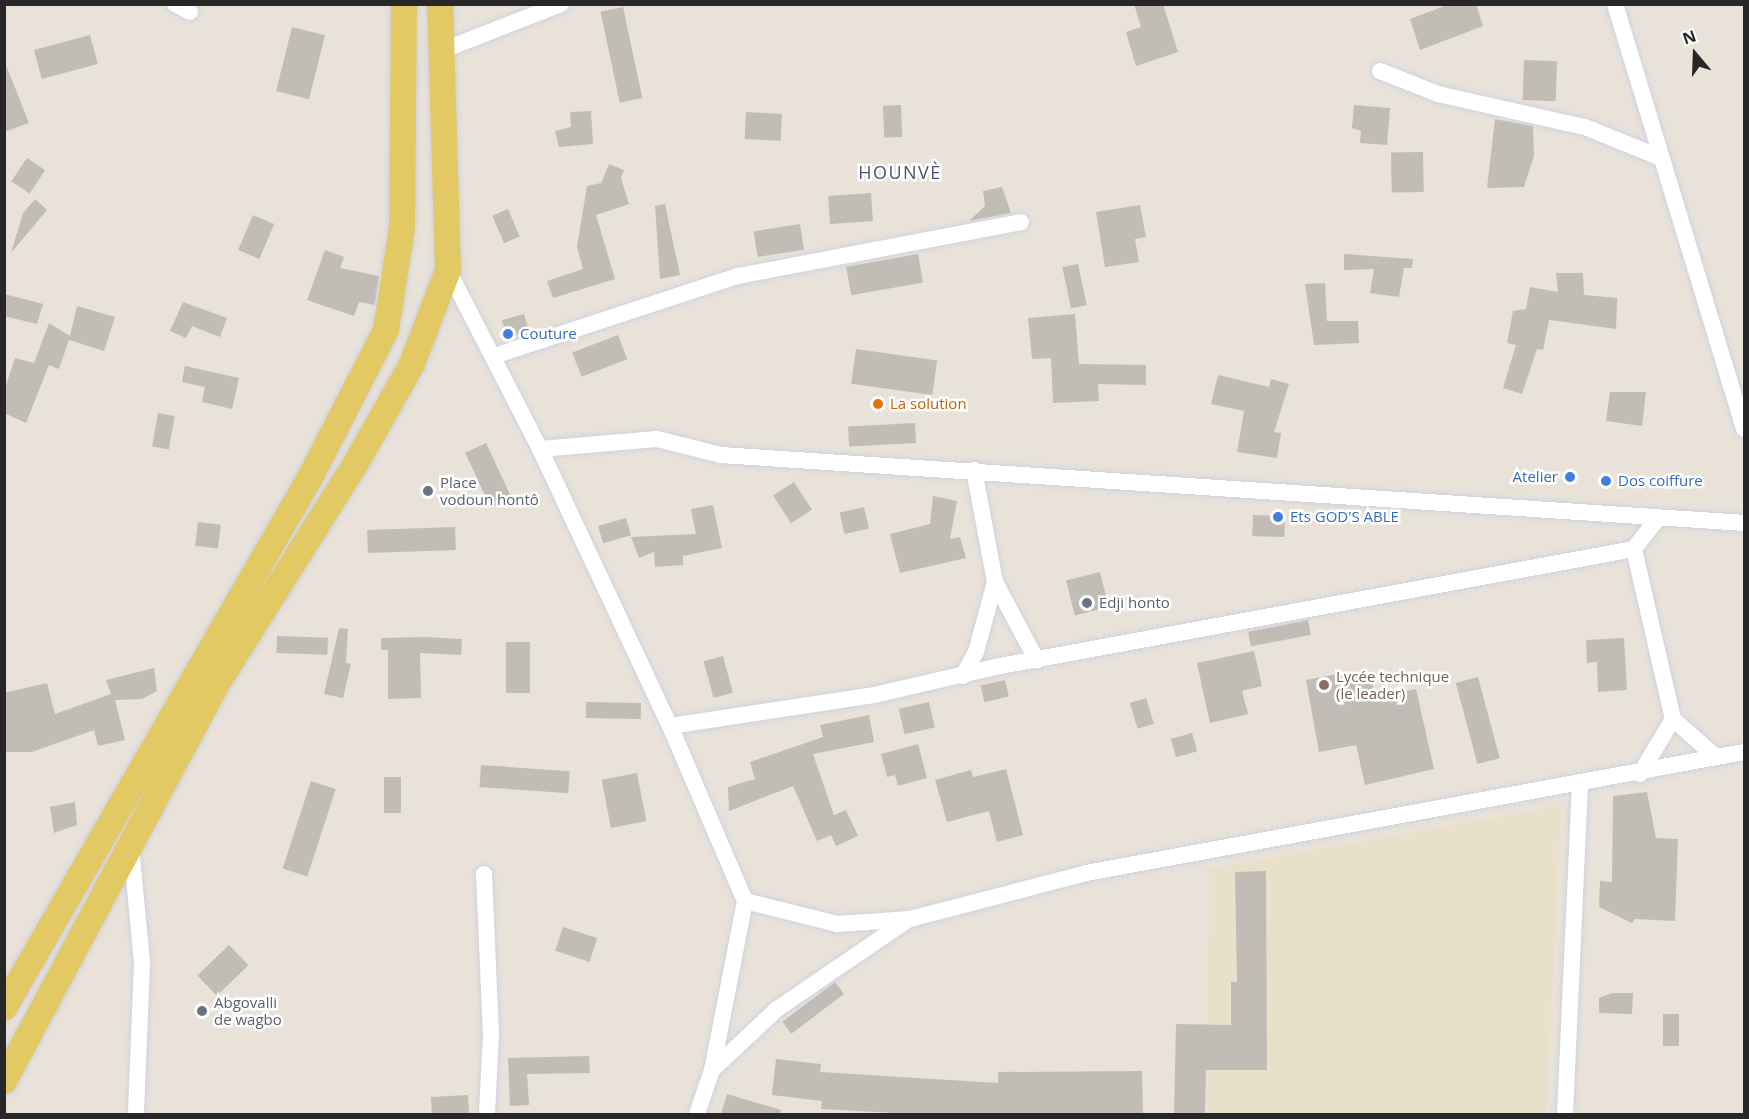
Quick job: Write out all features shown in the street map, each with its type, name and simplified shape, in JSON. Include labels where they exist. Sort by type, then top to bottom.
[{"type":"main road","points":[[4,1008],[312,474],[386,330],[396,294],[402,228],[404,4]]},
{"type":"main road","points":[[4,1081],[130,840],[214,687],[384,414],[412,364],[448,270],[440,4]]},
{"type":"street","points":[[441,51],[561,4]]},
{"type":"street","points":[[1614,4],[1744,429]]},
{"type":"street","points":[[1380,71],[1490,108],[1563,120],[1659,157]]},
{"type":"street","points":[[494,356],[738,276],[1021,222]]},
{"type":"street","points":[[448,270],[540,449],[670,726],[745,901],[712,1070],[697,1114]]},
{"type":"street","points":[[540,449],[657,439],[722,455],[1744,523]]},
{"type":"street","points":[[974,470],[995,582],[1037,661]]},
{"type":"street","points":[[670,726],[963,676],[1634,549],[1658,518]]},
{"type":"street","points":[[1634,549],[1673,719],[1716,757]]},
{"type":"street","points":[[963,676],[976,652],[995,582]]},
{"type":"street","points":[[1640,774],[1673,719]]},
{"type":"street","points":[[745,901],[837,924],[910,919],[1086,873],[1640,774],[1744,752]]},
{"type":"street","points":[[1565,1114],[1580,785]]},
{"type":"street","points":[[130,840],[142,963],[136,1114]]},
{"type":"street","points":[[484,874],[491,1034],[487,1114]]},
{"type":"street","points":[[712,1070],[777,1009],[910,919]]},
{"type":"shaded area","points":[[1561,806],[1546,1114],[1207,1114],[1209,869]]},
{"type":"building","points":[[1134,4],[1163,4],[1178,52],[1136,66],[1126,32],[1141,27]]},
{"type":"building","points":[[1450,4],[1476,4],[1483,26],[1420,50],[1410,19]]},
{"type":"building","points":[[623,7],[642,98],[620,103],[601,12]]},
{"type":"building","points":[[292,27],[325,35],[309,99],[276,91]]},
{"type":"building","points":[[90,35],[98,64],[42,79],[34,50]]},
{"type":"building","points":[[4,60],[29,123],[4,132]]},
{"type":"building","points":[[1524,60],[1557,61],[1556,101],[1523,100]]},
{"type":"building","points":[[901,105],[902,137],[884,138],[883,106]]},
{"type":"building","points":[[1354,105],[1390,108],[1387,145],[1360,143],[1361,131],[1352,128]]},
{"type":"building","points":[[591,111],[593,144],[559,147],[555,131],[571,127],[570,112]]},
{"type":"building","points":[[746,112],[782,114],[781,141],[745,139]]},
{"type":"building","points":[[1495,119],[1533,126],[1534,156],[1524,187],[1487,188]]},
{"type":"building","points":[[1423,152],[1424,192],[1392,193],[1391,153]]},
{"type":"building","points":[[27,158],[45,170],[30,194],[11,181]]},
{"type":"building","points":[[609,164],[624,170],[621,178],[629,204],[596,215],[615,279],[553,298],[547,281],[583,269],[577,247],[587,186],[601,183]]},
{"type":"building","points":[[1002,187],[1011,213],[969,221],[985,206],[983,191]]},
{"type":"building","points":[[871,193],[873,221],[830,224],[828,196]]},
{"type":"building","points":[[35,199],[47,210],[11,253],[23,213]]},
{"type":"building","points":[[665,204],[680,275],[660,279],[655,206]]},
{"type":"building","points":[[1140,205],[1146,237],[1135,239],[1139,262],[1105,267],[1096,212]]},
{"type":"building","points":[[508,209],[520,237],[504,243],[492,216]]},
{"type":"building","points":[[253,215],[274,224],[259,259],[238,250]]},
{"type":"building","points":[[800,224],[804,250],[758,257],[754,231]]},
{"type":"building","points":[[325,250],[344,257],[340,268],[379,276],[375,305],[359,302],[354,316],[307,300]]},
{"type":"building","points":[[918,254],[923,283],[851,295],[846,267]]},
{"type":"building","points":[[1344,254],[1413,259],[1412,268],[1404,268],[1399,297],[1370,293],[1374,269],[1344,270]]},
{"type":"building","points":[[1078,264],[1087,305],[1071,308],[1062,267]]},
{"type":"building","points":[[1556,273],[1583,273],[1584,295],[1617,298],[1616,329],[1549,320],[1543,350],[1537,349],[1522,394],[1503,388],[1516,345],[1507,343],[1513,311],[1526,309],[1530,287],[1558,292]]},
{"type":"building","points":[[1325,283],[1327,321],[1358,321],[1359,343],[1314,345],[1305,284]]},
{"type":"building","points":[[4,294],[43,304],[37,324],[4,316]]},
{"type":"building","points":[[183,302],[227,318],[220,337],[192,326],[186,338],[170,331]]},
{"type":"building","points":[[77,306],[115,317],[104,351],[69,340],[59,369],[49,365],[26,423],[4,413],[4,391],[15,358],[34,363],[49,323],[70,336]]},
{"type":"building","points":[[524,314],[529,331],[507,338],[502,320]]},
{"type":"building","points":[[1075,314],[1079,364],[1146,365],[1146,385],[1098,384],[1099,401],[1053,403],[1051,358],[1032,359],[1028,318]]},
{"type":"building","points":[[618,335],[627,359],[582,377],[572,353]]},
{"type":"building","points":[[856,349],[937,360],[932,395],[851,384]]},
{"type":"building","points":[[185,366],[239,378],[232,409],[202,402],[205,387],[182,382]]},
{"type":"building","points":[[1218,375],[1269,387],[1271,379],[1289,384],[1274,432],[1281,433],[1277,458],[1237,452],[1244,411],[1211,404]]},
{"type":"building","points":[[1610,392],[1646,392],[1642,426],[1606,421]]},
{"type":"building","points":[[158,413],[175,416],[169,449],[152,446]]},
{"type":"building","points":[[915,423],[916,443],[849,446],[848,427]]},
{"type":"building","points":[[486,443],[512,498],[491,508],[465,453]]},
{"type":"building","points":[[794,482],[812,510],[791,523],[773,496]]},
{"type":"building","points":[[933,496],[957,501],[950,539],[960,537],[966,558],[900,573],[890,534],[930,524]]},
{"type":"building","points":[[713,505],[722,548],[683,556],[683,565],[655,567],[654,552],[639,558],[631,537],[696,534],[691,509]]},
{"type":"building","points":[[864,507],[869,528],[845,534],[840,513]]},
{"type":"building","points":[[1253,515],[1285,516],[1284,537],[1252,536]]},
{"type":"building","points":[[626,518],[631,535],[603,543],[598,526]]},
{"type":"building","points":[[198,522],[221,525],[218,549],[195,546]]},
{"type":"building","points":[[455,527],[456,550],[368,553],[367,530]]},
{"type":"building","points":[[1100,572],[1109,607],[1075,615],[1066,580]]},
{"type":"building","points":[[1308,620],[1311,635],[1251,646],[1248,632]]},
{"type":"building","points":[[339,628],[348,629],[346,663],[351,664],[343,698],[324,694]]},
{"type":"building","points":[[277,636],[328,638],[327,655],[276,653]]},
{"type":"building","points":[[381,638],[462,639],[461,655],[420,653],[421,698],[388,699],[388,650],[381,650]]},
{"type":"building","points":[[1624,638],[1627,690],[1598,692],[1597,662],[1587,663],[1586,640]]},
{"type":"building","points":[[506,642],[530,642],[530,693],[506,693]]},
{"type":"building","points":[[1254,651],[1262,686],[1242,691],[1248,714],[1210,723],[1197,663]]},
{"type":"building","points":[[723,656],[733,693],[714,698],[704,661]]},
{"type":"building","points":[[154,668],[157,691],[142,699],[115,700],[125,740],[98,746],[94,730],[32,752],[4,752],[4,693],[47,683],[55,714],[111,694],[106,680]]},
{"type":"building","points":[[1342,673],[1344,684],[1372,679],[1375,698],[1416,689],[1434,769],[1365,785],[1356,745],[1319,752],[1306,680]]},
{"type":"building","points":[[1478,677],[1500,758],[1478,764],[1456,683]]},
{"type":"building","points":[[1005,680],[1009,697],[984,702],[981,686]]},
{"type":"building","points":[[1146,698],[1154,724],[1138,729],[1130,703]]},
{"type":"building","points":[[586,702],[641,703],[641,719],[586,718]]},
{"type":"building","points":[[929,702],[935,727],[905,734],[899,709]]},
{"type":"building","points":[[869,715],[874,742],[813,754],[834,815],[846,810],[858,836],[836,846],[831,835],[817,841],[793,786],[729,811],[728,787],[755,779],[750,762],[823,737],[820,725]]},
{"type":"building","points":[[1192,733],[1197,751],[1176,757],[1171,739]]},
{"type":"building","points":[[918,744],[927,778],[898,786],[895,775],[887,777],[881,754]]},
{"type":"building","points":[[481,765],[570,771],[568,793],[479,787]]},
{"type":"building","points":[[1006,769],[1023,835],[997,842],[989,811],[947,822],[935,780],[971,770],[973,777]]},
{"type":"building","points":[[637,773],[646,821],[611,828],[602,780]]},
{"type":"building","points":[[384,777],[401,777],[401,813],[384,813]]},
{"type":"building","points":[[311,781],[336,789],[307,877],[283,868]]},
{"type":"building","points":[[1647,792],[1656,838],[1678,839],[1675,921],[1635,919],[1632,923],[1599,907],[1600,881],[1612,882],[1613,796]]},
{"type":"building","points":[[75,802],[77,825],[54,833],[50,807]]},
{"type":"building","points":[[1266,871],[1267,1070],[1206,1070],[1205,1114],[1174,1114],[1176,1024],[1231,1025],[1231,982],[1237,982],[1235,872]]},
{"type":"building","points":[[563,927],[597,938],[590,962],[555,951]]},
{"type":"building","points":[[229,945],[248,965],[217,996],[197,976]]},
{"type":"building","points":[[835,982],[844,994],[791,1034],[782,1022]]},
{"type":"building","points":[[1612,993],[1633,993],[1632,1014],[1599,1013],[1599,998]]},
{"type":"building","points":[[1663,1014],[1679,1014],[1679,1046],[1663,1046]]},
{"type":"building","points":[[589,1056],[590,1073],[527,1074],[529,1105],[510,1106],[508,1058]]},
{"type":"building","points":[[776,1059],[821,1064],[820,1072],[998,1083],[998,1072],[1142,1071],[1143,1114],[914,1114],[821,1109],[822,1101],[772,1095]]},
{"type":"building","points":[[727,1094],[781,1110],[780,1114],[721,1114]]},
{"type":"building","points":[[468,1095],[469,1114],[432,1114],[431,1097]]},
{"type":"place","name":"Couture","points":[[508,334]]},
{"type":"place","name":"La solution","points":[[878,404]]},
{"type":"place","name":"Atelier","points":[[1570,477]]},
{"type":"place","name":"Dos coiffure","points":[[1606,481]]},
{"type":"place","name":"Place vodoun hontô","points":[[428,491]]},
{"type":"place","name":"Ets GOD'S ABLE","points":[[1278,517]]},
{"type":"place","name":"Edji honto","points":[[1087,603]]},
{"type":"place","name":"Lycée technique (le leader)","points":[[1324,685]]},
{"type":"place","name":"Abgovalli de wagbo","points":[[202,1011]]},
{"type":"district","name":"HOUNVÈ","points":[[900,172]]}]
